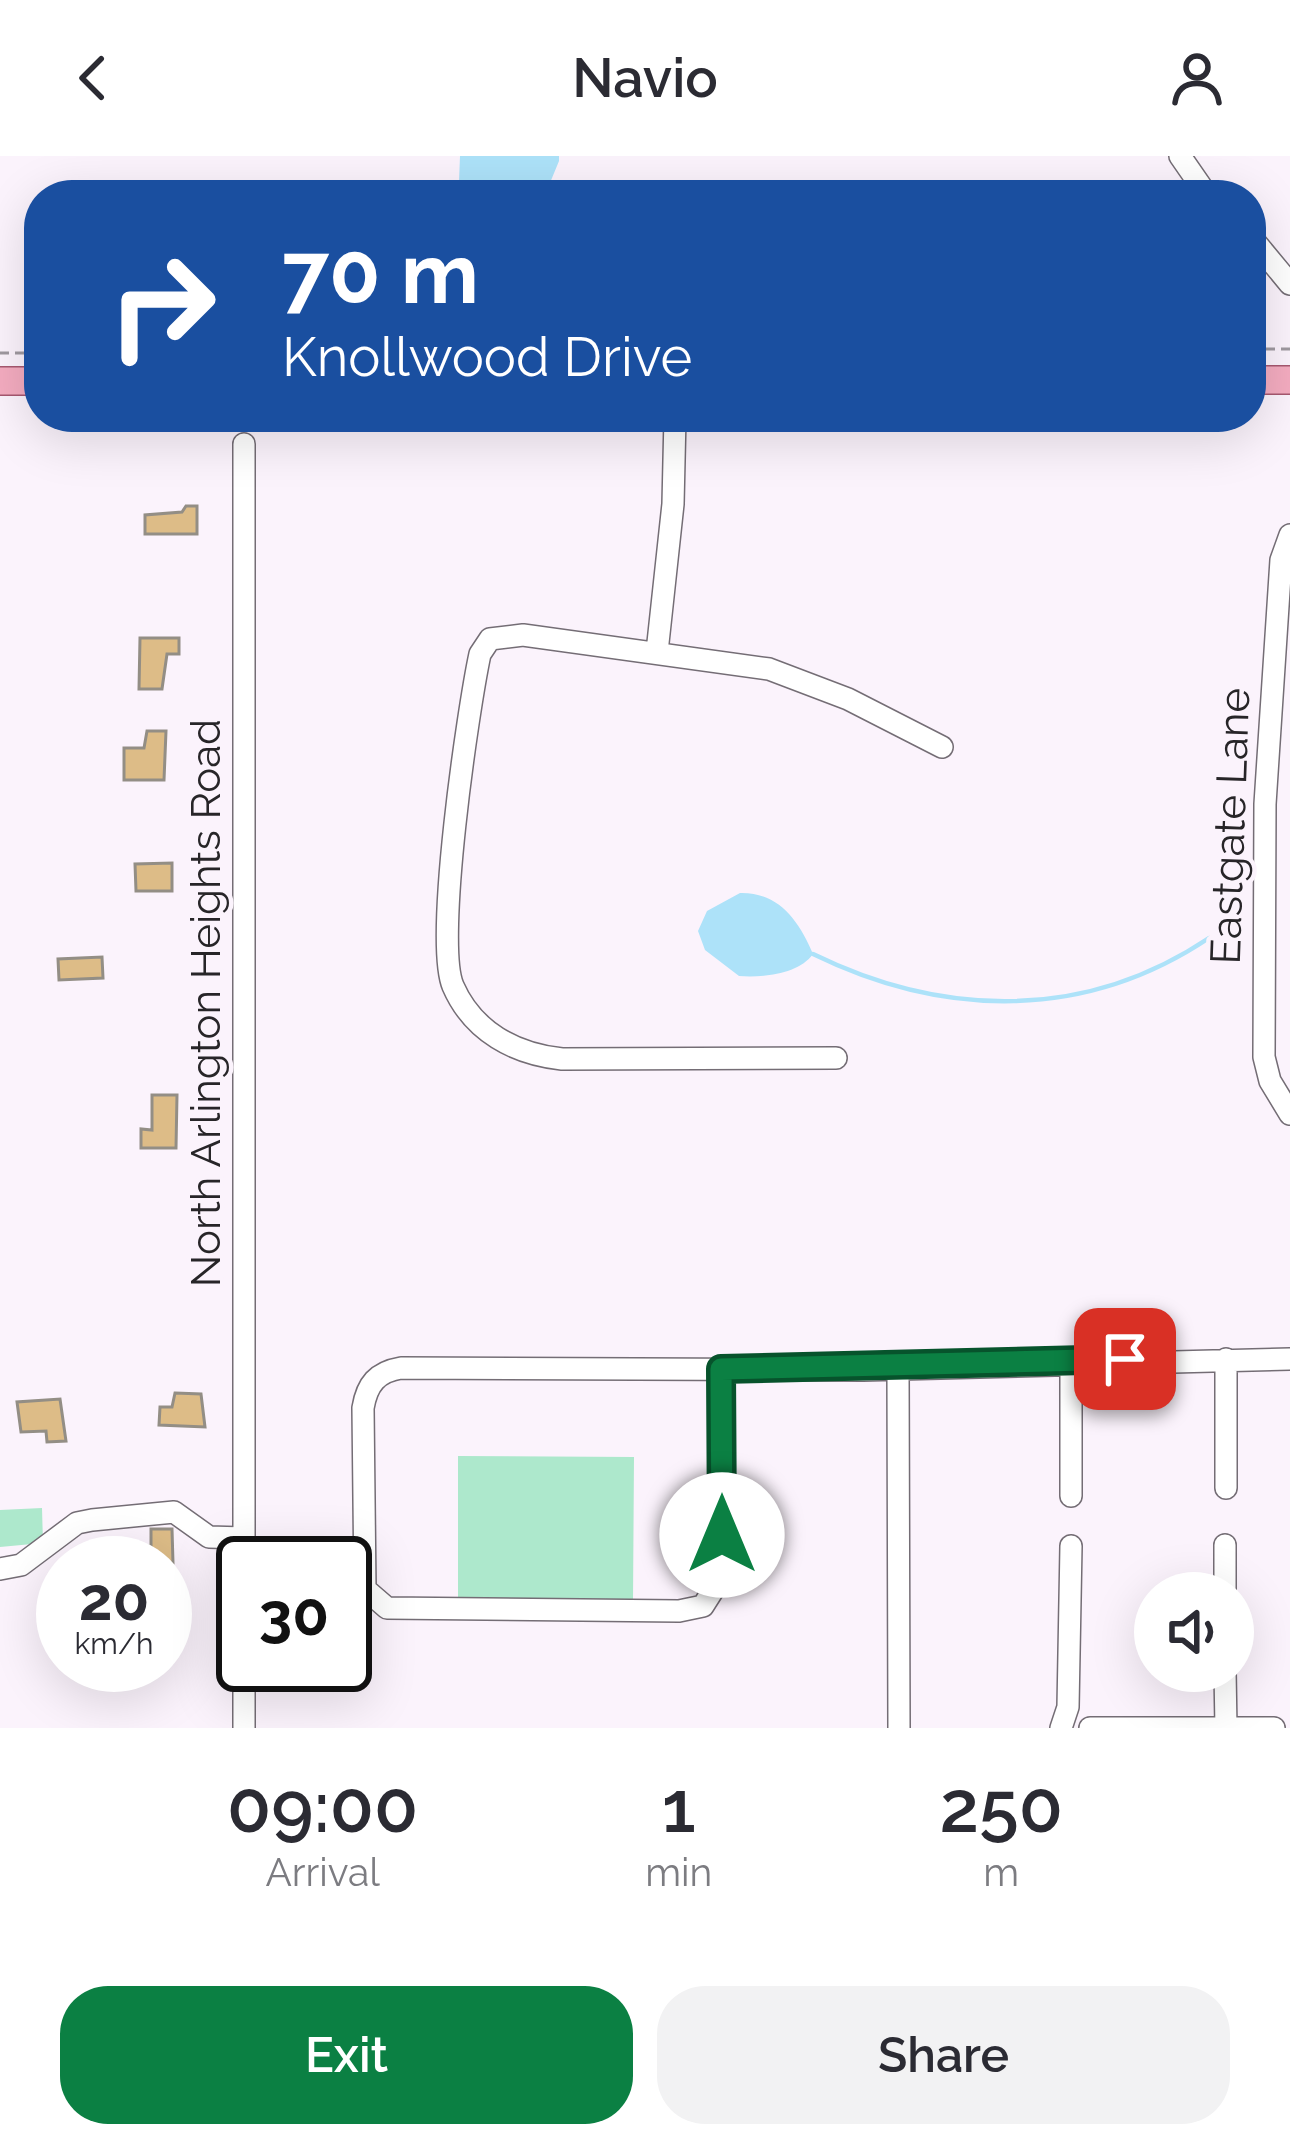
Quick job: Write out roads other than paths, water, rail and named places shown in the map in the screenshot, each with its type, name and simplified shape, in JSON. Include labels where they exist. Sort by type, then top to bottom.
[{"type":"street","points":[[1266,255],[1290,284]]},
{"type":"street","points":[[657,652],[673,504],[675,432]]},
{"type":"street","name":"North Arlington Heights Road","points":[[244,444],[244,1536]]},
{"type":"street","name":"Eastgate Lane","points":[[1290,535],[1281,560],[1268,740],[1264,1057],[1270,1081],[1290,1114]]},
{"type":"street","points":[[836,1058],[539,1057],[484,1030],[453,987],[446,924],[473,686],[485,644],[500,635],[523,635],[657,652],[797,678],[943,747]]},
{"type":"street","points":[[1226,1359],[1226,1488]]},
{"type":"street","points":[[721,1369],[722,1576],[703,1606],[679,1611],[387,1608],[375,1602],[362,1570],[362,1408],[372,1382],[384,1371],[401,1368],[898,1368],[1290,1359]]},
{"type":"street","points":[[1071,1361],[1071,1496]]},
{"type":"street","points":[[898,1368],[899,1728]]},
{"type":"street","points":[[0,1569],[21,1565],[77,1523],[92,1520],[174,1512],[216,1537]]},
{"type":"street","points":[[1225,1545],[1225,1572]]},
{"type":"street","points":[[1061,1728],[1068,1707],[1071,1546]]},
{"type":"street","points":[[244,1692],[244,1728]]},
{"type":"street","points":[[1225,1692],[1226,1726]]},
{"type":"street","points":[[1090,1728],[1274,1728]]},
{"type":"water","points":[[460,156],[559,156],[551,180],[459,180]]},
{"type":"water","points":[[740,893],[766,897],[786,911],[813,954],[807,961],[769,975],[739,976],[705,950],[698,931],[707,911]]},
{"type":"waterway","points":[[813,954],[913,990],[1014,1001],[1113,985],[1209,938]]}]
